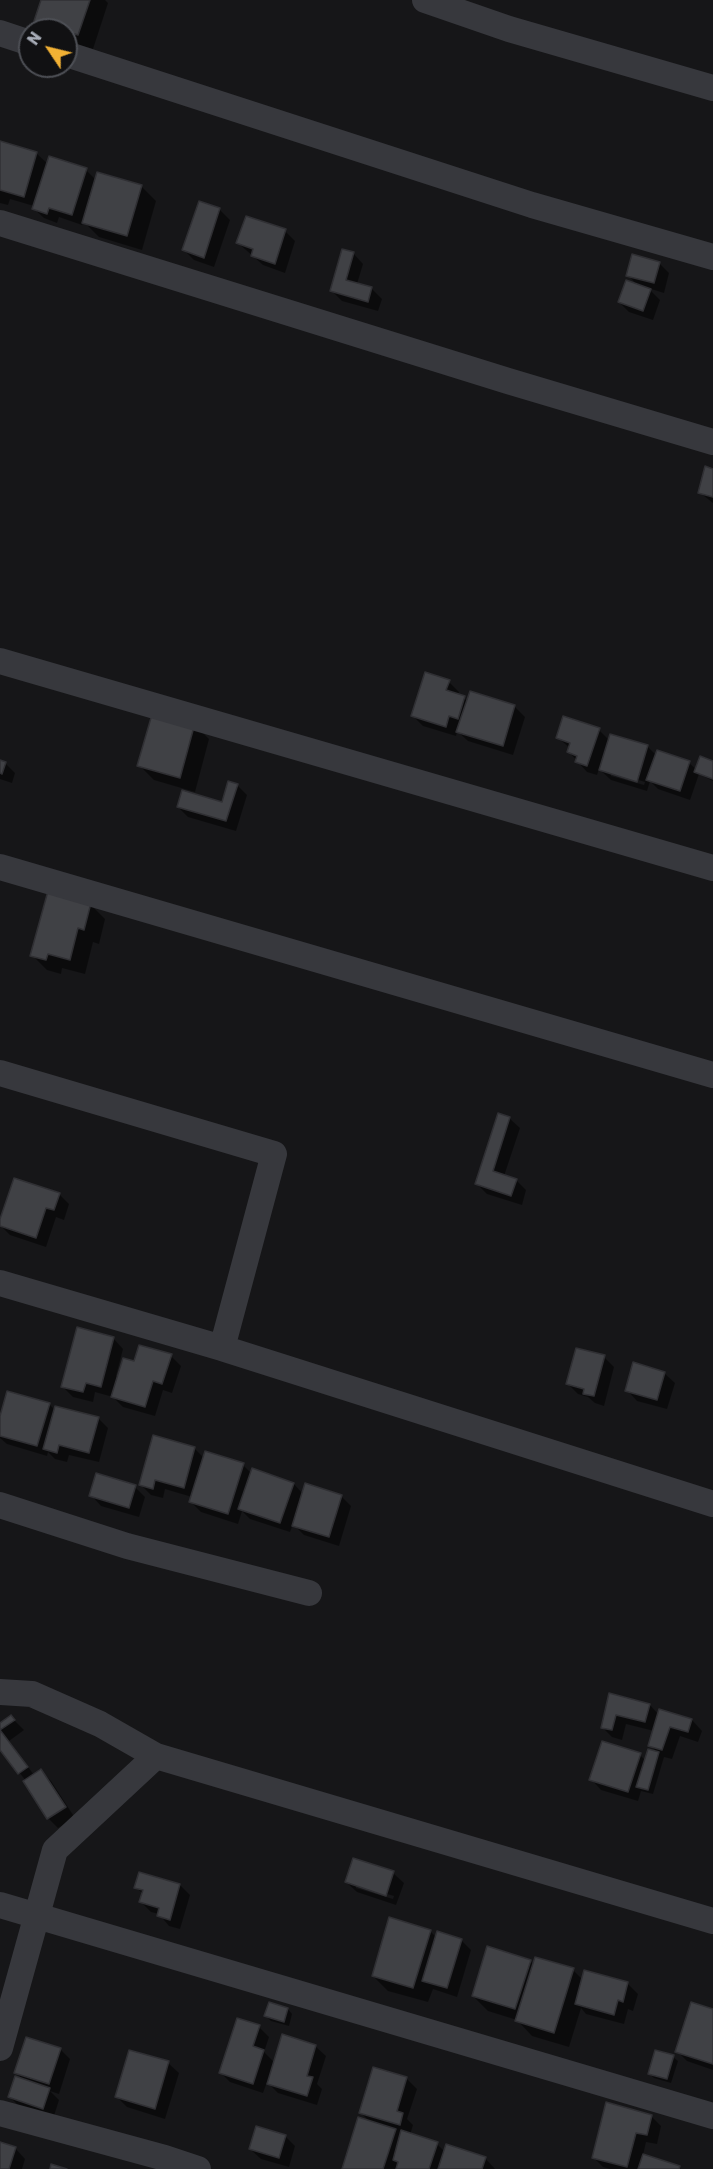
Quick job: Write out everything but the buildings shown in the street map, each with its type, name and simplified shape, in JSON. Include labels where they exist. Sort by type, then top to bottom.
[{"type":"street","points":[[425,0],[509,29],[713,88]]},
{"type":"street","points":[[0,33],[18,39]]},
{"type":"street","points":[[78,58],[532,205],[713,257]]},
{"type":"street","points":[[0,223],[496,378],[713,442]]},
{"type":"street","points":[[0,661],[713,868]]},
{"type":"street","points":[[0,867],[713,1075]]},
{"type":"street","points":[[0,1073],[274,1154],[222,1348]]},
{"type":"street","points":[[0,1283],[222,1348],[713,1504]]},
{"type":"street","points":[[0,1505],[127,1546],[309,1593]]},
{"type":"street","points":[[0,1692],[32,1694],[100,1724],[156,1756],[713,1921]]},
{"type":"street","points":[[0,2048],[55,1850],[156,1756]]},
{"type":"street","points":[[0,1905],[713,2116]]},
{"type":"street","points":[[0,2113],[164,2163],[198,2169]]}]
